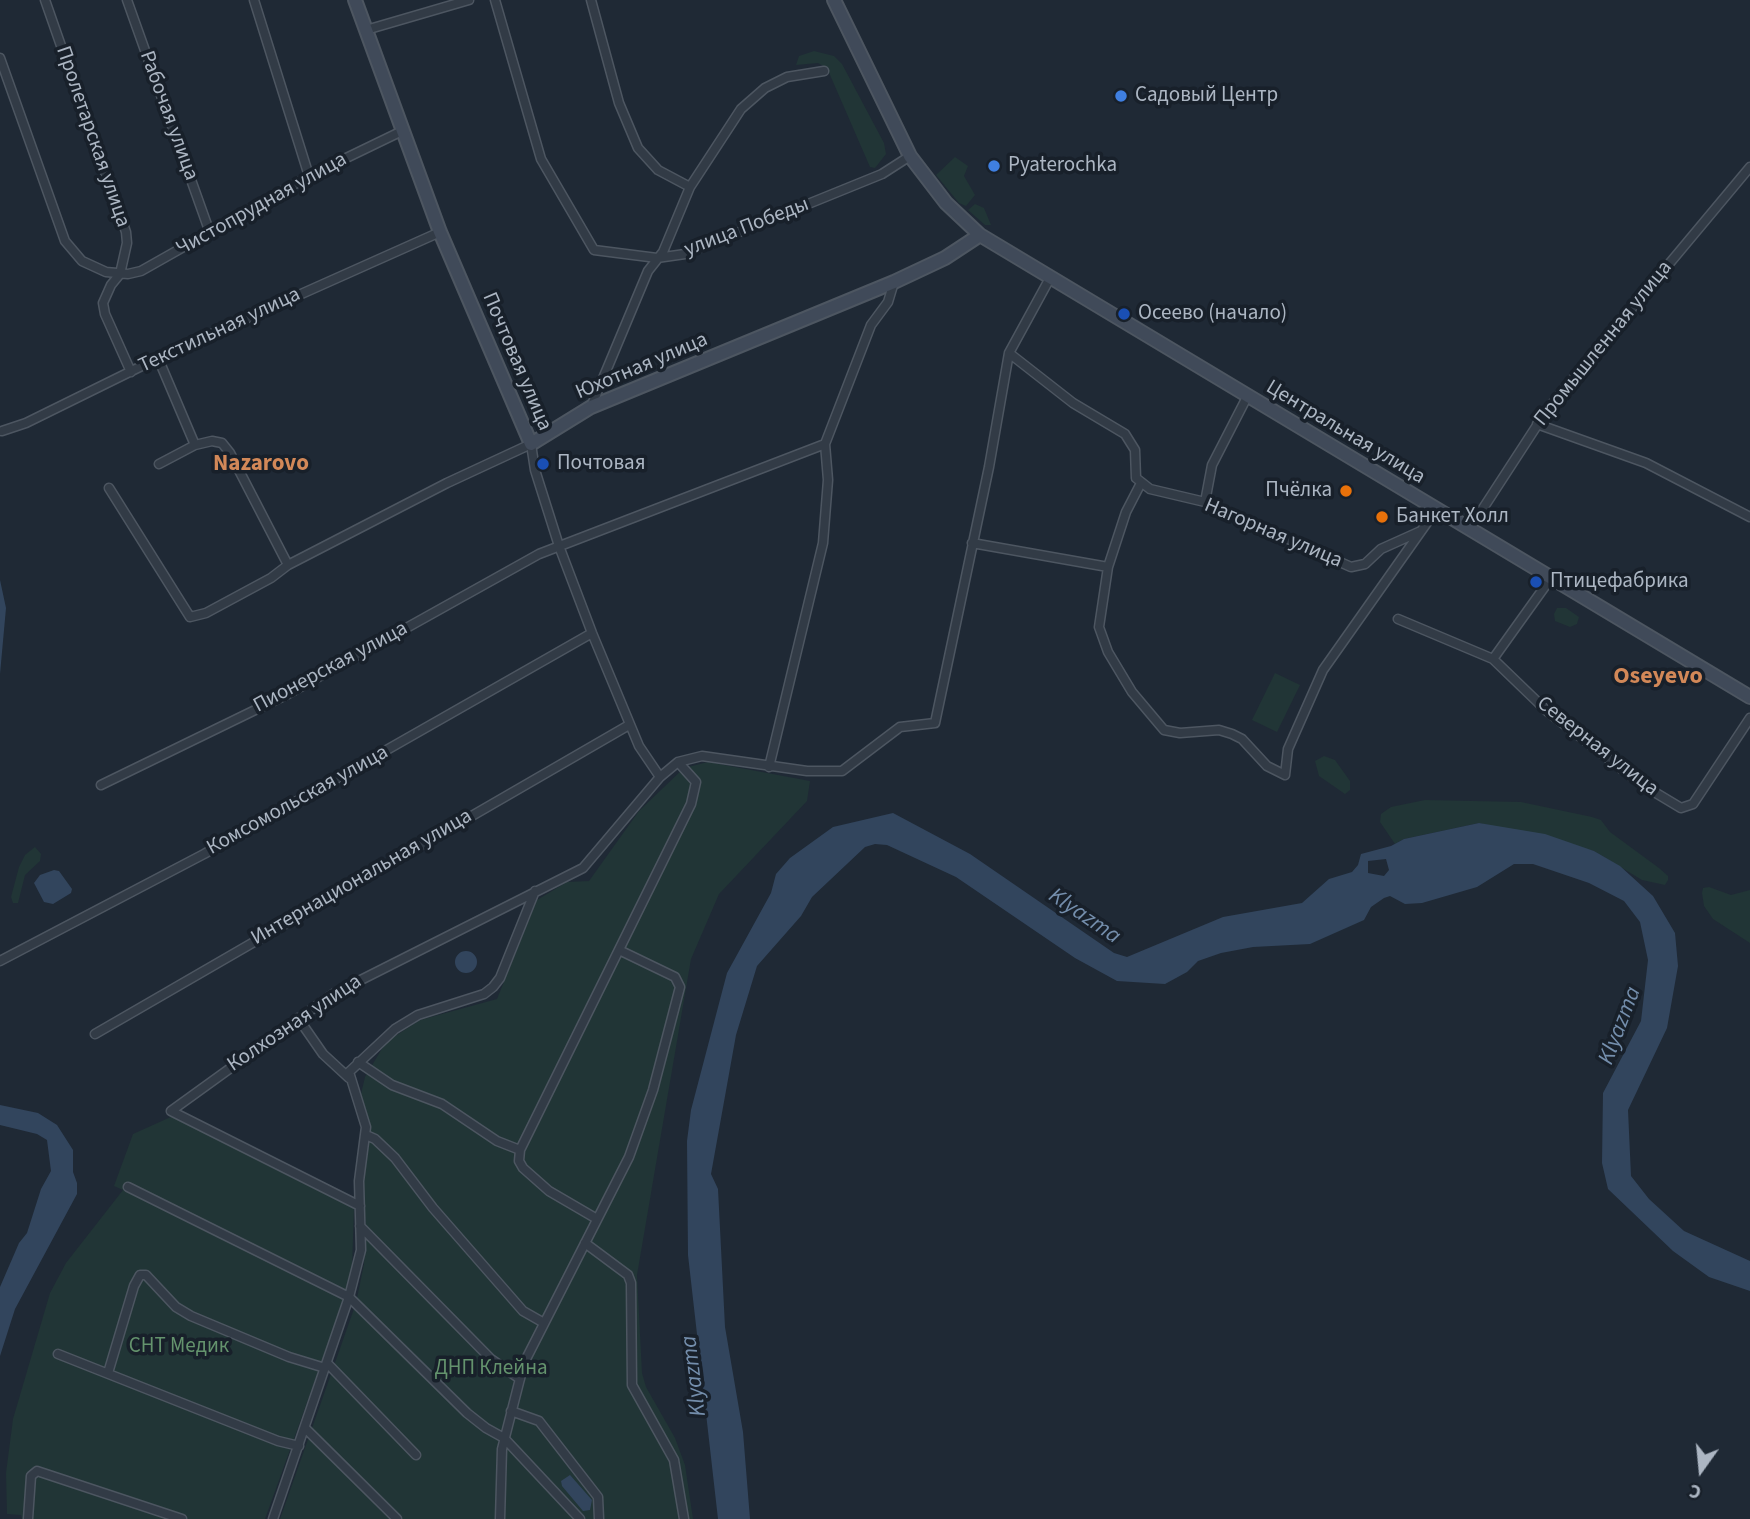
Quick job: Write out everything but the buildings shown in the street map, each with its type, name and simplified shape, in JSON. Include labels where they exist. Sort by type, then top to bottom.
[{"type":"main road","name":"Почтовая улица","points":[[355,0],[440,232],[531,444]]},
{"type":"main road","name":"Центральная улица","points":[[834,0],[910,156],[946,203],[980,235],[1750,697]]},
{"type":"main road","name":"Юхотная улица","points":[[531,444],[590,407],[894,282],[945,258],[980,235]]},
{"type":"street","name":"Пролетарская улица","points":[[45,0],[125,232],[127,243],[120,274],[111,285],[103,303],[105,314],[131,372]]},
{"type":"street","name":"Рабочая улица","points":[[127,0],[210,233]]},
{"type":"street","points":[[254,0],[309,176]]},
{"type":"street","points":[[366,30],[469,0]]},
{"type":"street","name":"улица Победы","points":[[495,0],[534,141],[590,246],[599,252],[657,258],[685,254],[882,174],[910,156]]},
{"type":"street","points":[[591,0],[620,103],[634,140],[658,170],[690,187]]},
{"type":"street","points":[[0,58],[65,241],[74,254],[92,268],[120,274]]},
{"type":"street","points":[[590,407],[648,271],[663,252],[690,187],[741,109],[751,98],[787,77],[824,71]]},
{"type":"street","name":"Чистопрудная улица","points":[[120,274],[141,271],[309,176],[402,131]]},
{"type":"street","name":"Промышленная улица","points":[[1469,530],[1537,424],[1750,167]]},
{"type":"street","name":"Текстильная улица","points":[[2,431],[26,423],[158,358],[440,232]]},
{"type":"street","points":[[660,777],[678,762],[702,756],[773,767],[842,771],[900,727],[935,723],[1009,353],[1050,278]]},
{"type":"street","points":[[773,767],[822,543],[828,481],[825,444],[871,325],[888,302],[894,282]]},
{"type":"street","points":[[1009,353],[1052,387],[1125,434],[1135,450],[1134,471],[1141,483],[1126,512],[1108,567],[1100,615],[1101,635],[1132,692],[1158,722],[1172,733],[1203,729],[1232,734],[1242,739],[1267,766],[1285,775],[1288,749],[1323,670],[1436,510]]},
{"type":"street","points":[[158,358],[195,445]]},
{"type":"street","points":[[1205,502],[1212,465],[1247,397]]},
{"type":"street","points":[[1537,424],[1646,463],[1750,517]]},
{"type":"street","points":[[159,464],[195,445],[212,440],[222,443],[230,453],[288,565]]},
{"type":"street","name":"Почтовая улица","points":[[531,444],[535,470],[559,546],[592,633],[629,725],[647,760],[660,777]]},
{"type":"street","name":"Юхотная улица","points":[[109,488],[190,617],[206,613],[271,578],[288,565],[447,483],[531,444]]},
{"type":"street","name":"Пионерская улица","points":[[101,785],[288,694],[539,554],[825,444]]},
{"type":"street","name":"Нагорная улица","points":[[1141,483],[1170,495],[1205,502],[1351,568],[1365,564],[1381,550],[1406,541],[1425,529]]},
{"type":"street","points":[[972,543],[1108,567]]},
{"type":"street","points":[[1493,659],[1551,578]]},
{"type":"street","name":"Северная улица","points":[[1398,619],[1493,659],[1548,712],[1641,784],[1681,808],[1693,804],[1750,718]]},
{"type":"street","name":"Комсомольская улица","points":[[0,961],[204,854],[592,633]]},
{"type":"street","name":"Интернациональная улица","points":[[95,1034],[629,725]]},
{"type":"street","points":[[597,1219],[549,1191],[523,1168],[519,1161],[520,1150],[697,790],[691,774],[678,762]]},
{"type":"street","name":"Колхозная улица","points":[[360,1206],[171,1111],[298,1018],[353,982],[591,861],[660,777]]},
{"type":"street","points":[[273,1519],[349,1297],[361,1250],[359,1181],[366,1126],[349,1072],[395,1029],[418,1015],[484,994],[493,987],[500,978],[535,891]]},
{"type":"street","points":[[500,1519],[504,1438],[530,1347],[629,1157],[653,1090],[680,987],[675,978],[619,950]]},
{"type":"street","points":[[298,1018],[323,1054],[349,1078]]},
{"type":"street","points":[[358,1062],[392,1085],[442,1104],[497,1141],[520,1150]]},
{"type":"street","points":[[366,1135],[375,1139],[395,1158],[433,1208],[523,1311],[544,1323]]},
{"type":"street","points":[[128,1186],[349,1297],[467,1413],[504,1438],[580,1519]]},
{"type":"street","points":[[360,1226],[491,1359],[520,1378]]},
{"type":"street","points":[[585,1244],[628,1275],[631,1283],[632,1385],[674,1460],[684,1519]]},
{"type":"street","points":[[108,1373],[134,1286],[140,1275],[146,1275],[176,1307],[191,1315],[289,1357],[326,1366],[416,1455]]},
{"type":"street","points":[[58,1354],[278,1441],[299,1446]]},
{"type":"street","points":[[511,1411],[539,1420],[598,1497],[599,1519]]},
{"type":"street","points":[[305,1428],[397,1519]]},
{"type":"street","points":[[28,1519],[31,1476],[37,1471],[182,1519]]},
{"type":"green space","points":[[814,51],[834,56],[842,64],[884,143],[886,154],[875,168],[870,167],[827,68],[818,63],[796,65],[799,56]]},
{"type":"green space","points":[[955,157],[968,166],[964,176],[975,195],[966,206],[959,203],[936,175]]},
{"type":"green space","points":[[975,204],[984,208],[991,225],[985,225],[968,210]]},
{"type":"green space","points":[[1557,608],[1566,608],[1579,617],[1577,624],[1570,627],[1555,621]]},
{"type":"green space","points":[[1275,673],[1300,685],[1277,732],[1252,720]]},
{"type":"green space","points":[[1324,756],[1335,760],[1350,781],[1350,790],[1345,794],[1319,776],[1315,761]]},
{"type":"green space","name":"ДНП Клейна","points":[[708,762],[810,781],[807,801],[719,894],[691,959],[637,1275],[642,1373],[646,1387],[675,1438],[685,1465],[693,1519],[280,1519],[356,1303],[364,1264],[366,1230],[363,1185],[371,1127],[361,1094],[365,1077],[386,1042],[420,1020],[497,999],[537,900],[567,882],[589,881],[639,811],[684,768]]},
{"type":"green space","points":[[1425,800],[1521,802],[1592,817],[1601,820],[1610,832],[1659,868],[1668,876],[1668,880],[1665,885],[1642,880],[1594,851],[1479,823],[1404,839],[1395,844],[1380,822],[1381,814],[1391,807]]},
{"type":"green space","points":[[35,847],[41,854],[40,861],[25,875],[18,903],[13,903],[11,897],[19,867],[25,855]]},
{"type":"green space","points":[[1709,887],[1731,895],[1750,890],[1750,943],[1713,919],[1704,906],[1702,893],[1703,888]]},
{"type":"green space","name":"СНТ Медик","points":[[173,1116],[354,1207],[352,1270],[344,1300],[265,1519],[22,1519],[21,1515],[7,1514],[6,1473],[13,1419],[50,1293],[66,1263],[123,1190],[114,1186],[133,1134]]},
{"type":"water","points":[[0,580],[6,608],[0,674]]},
{"type":"water","points":[[893,813],[970,854],[1114,953],[1127,957],[1223,917],[1302,903],[1329,879],[1352,872],[1358,865],[1361,854],[1391,846],[1404,839],[1479,823],[1545,834],[1594,851],[1620,866],[1653,896],[1675,933],[1678,966],[1667,1028],[1628,1110],[1631,1176],[1649,1199],[1684,1231],[1750,1261],[1750,1291],[1709,1277],[1673,1251],[1608,1189],[1602,1163],[1603,1093],[1641,1021],[1648,960],[1640,922],[1624,901],[1589,883],[1533,864],[1514,864],[1477,887],[1422,903],[1405,904],[1390,896],[1384,898],[1371,907],[1364,920],[1310,944],[1253,947],[1221,953],[1198,961],[1187,972],[1165,984],[1117,981],[1075,958],[956,877],[887,845],[875,844],[865,847],[812,897],[801,916],[757,966],[736,1035],[711,1174],[718,1189],[725,1327],[743,1432],[750,1519],[718,1519],[688,1255],[687,1141],[691,1110],[727,973],[771,893],[776,874],[790,858],[833,827]],"holes":[[[1386,859],[1389,870],[1384,876],[1368,873],[1368,861]]]},
{"type":"water","points":[[59,871],[72,889],[71,893],[53,904],[44,902],[34,883],[40,875]]},
{"type":"water","points":[[466,951],[474,954],[477,962],[474,970],[466,973],[458,970],[455,962],[458,954]]},
{"type":"water","points":[[0,1105],[38,1113],[57,1125],[73,1150],[77,1194],[15,1309],[0,1356],[0,1287],[19,1243],[27,1233],[41,1189],[51,1171],[47,1140],[37,1134],[0,1125]]},
{"type":"water","points":[[570,1475],[592,1500],[590,1510],[583,1511],[562,1486],[561,1481]]},
{"type":"place","name":"Садовый Центр","points":[[1121,96]]},
{"type":"place","name":"Pyaterochka","points":[[994,166]]},
{"type":"place","name":"Осеево (начало)","points":[[1124,314]]},
{"type":"place","name":"Почтовая","points":[[543,464]]},
{"type":"place","name":"Пчёлка","points":[[1346,491]]},
{"type":"place","name":"Банкет Холл","points":[[1382,517]]},
{"type":"place","name":"Птицефабрика","points":[[1536,582]]},
{"type":"district","name":"Nazarovo","points":[[261,465]]},
{"type":"district","name":"Oseyevo","points":[[1658,678]]},
{"type":"water label","name":"Klyazma","points":[[1084,917]]},
{"type":"water label","name":"Klyazma","points":[[1621,1026]]},
{"type":"water label","name":"Klyazma","points":[[695,1376]]}]
